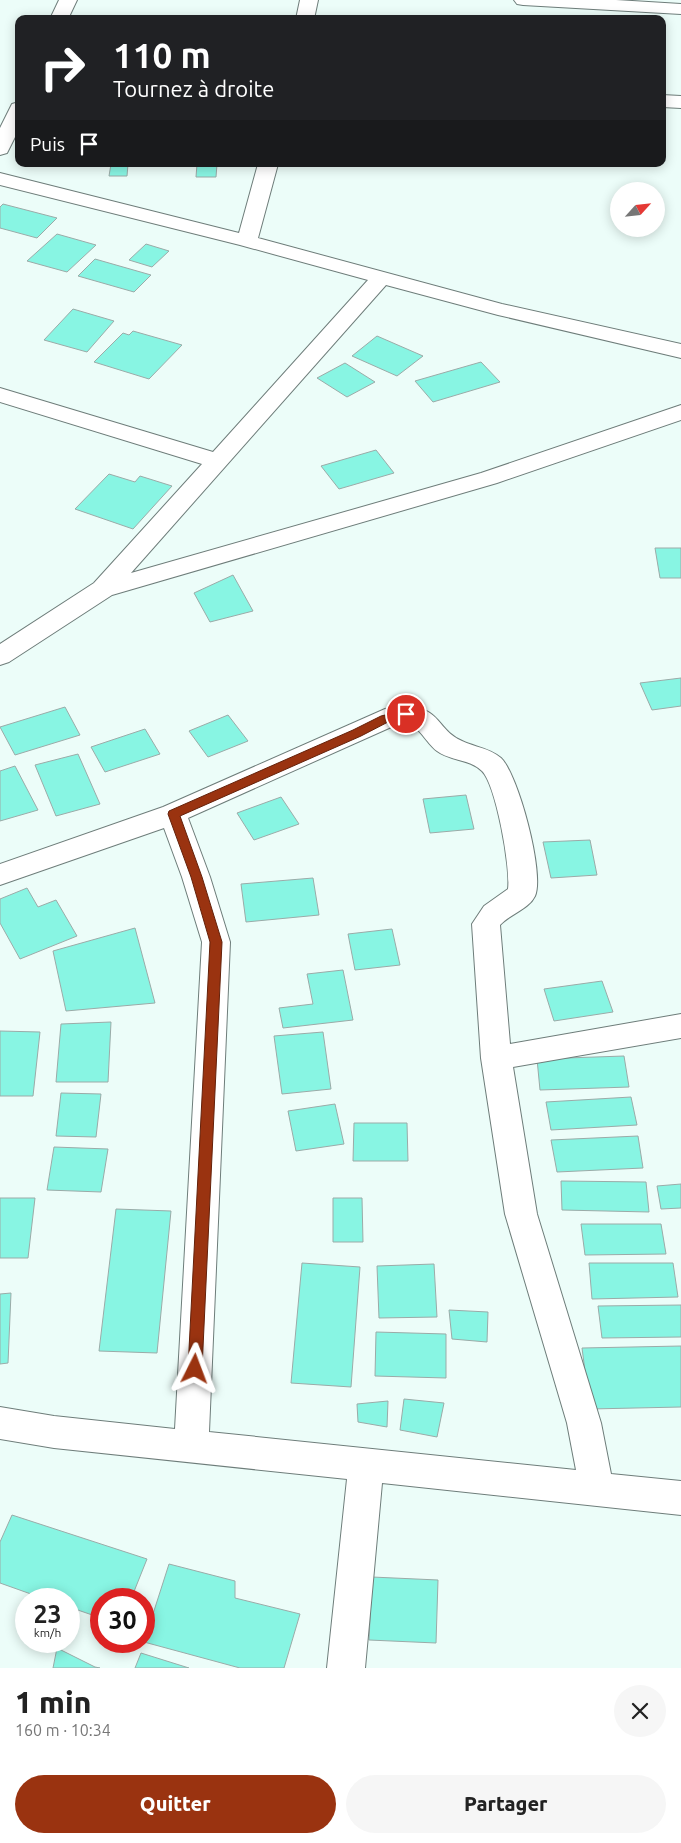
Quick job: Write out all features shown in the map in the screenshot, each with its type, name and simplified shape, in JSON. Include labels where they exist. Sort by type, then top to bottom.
[{"type":"street","points":[[62,15],[68,0]]},
{"type":"street","points":[[306,15],[309,0]]},
{"type":"street","points":[[523,0],[681,9]]},
{"type":"street","points":[[666,101],[681,102]]},
{"type":"street","points":[[0,149],[15,117]]},
{"type":"street","points":[[247,242],[267,167]]},
{"type":"street","points":[[0,178],[498,309],[681,351]]},
{"type":"street","points":[[0,656],[103,589],[382,277]]},
{"type":"street","points":[[0,395],[218,461]]},
{"type":"street","points":[[103,589],[489,478],[681,412]]},
{"type":"street","points":[[0,875],[173,814],[394,715],[406,714],[422,718],[446,744],[485,760],[493,766],[500,776],[524,875],[522,894],[500,907],[492,914],[486,924],[496,1058],[521,1214],[584,1423],[597,1490]]},
{"type":"street","points":[[173,814],[196,877],[216,942],[191,1446]]},
{"type":"street","points":[[496,1058],[681,1026]]},
{"type":"street","points":[[0,1423],[54,1432],[681,1498]]},
{"type":"street","points":[[346,1668],[366,1465]]},
{"type":"building","points":[[110,167],[128,167],[127,176],[109,176]]},
{"type":"building","points":[[197,167],[217,167],[216,177],[196,177]]},
{"type":"building","points":[[3,204],[57,218],[37,238],[0,228],[0,207]]},
{"type":"building","points":[[57,234],[96,245],[67,272],[27,261]]},
{"type":"building","points":[[146,244],[169,251],[152,267],[129,260]]},
{"type":"building","points":[[95,259],[151,275],[134,292],[78,276]]},
{"type":"building","points":[[73,309],[114,321],[87,352],[44,340]]},
{"type":"building","points":[[133,331],[182,345],[149,379],[94,362],[123,333],[129,335]]},
{"type":"building","points":[[377,336],[423,356],[397,376],[352,356]]},
{"type":"building","points":[[481,362],[500,382],[433,402],[415,381]]},
{"type":"building","points":[[345,363],[375,382],[347,397],[317,378]]},
{"type":"building","points":[[376,450],[394,473],[339,489],[321,466]]},
{"type":"building","points":[[109,474],[135,482],[140,476],[172,486],[133,529],[75,509]]},
{"type":"building","points":[[655,548],[681,548],[681,578],[660,578]]},
{"type":"building","points":[[233,575],[253,611],[210,622],[194,593]]},
{"type":"building","points":[[681,678],[681,706],[652,710],[640,683]]},
{"type":"building","points":[[65,707],[80,735],[15,755],[0,727]]},
{"type":"building","points":[[228,715],[248,741],[208,757],[189,731]]},
{"type":"building","points":[[145,729],[160,754],[105,772],[91,747]]},
{"type":"building","points":[[78,754],[100,804],[56,816],[35,765]]},
{"type":"building","points":[[15,766],[38,810],[0,821],[0,771]]},
{"type":"building","points":[[466,795],[474,829],[430,833],[423,799]]},
{"type":"building","points":[[281,797],[299,824],[254,840],[237,813]]},
{"type":"building","points":[[590,840],[597,875],[551,878],[543,842]]},
{"type":"building","points":[[313,878],[319,915],[246,922],[241,884]]},
{"type":"building","points":[[27,888],[38,907],[56,900],[77,936],[20,959],[0,923],[0,899]]},
{"type":"building","points":[[135,928],[155,1003],[66,1011],[53,951]]},
{"type":"building","points":[[392,929],[400,965],[355,970],[348,934]]},
{"type":"building","points":[[343,970],[353,1020],[283,1028],[279,1008],[313,1004],[307,974]]},
{"type":"building","points":[[602,981],[613,1012],[554,1021],[544,989]]},
{"type":"building","points":[[111,1022],[108,1082],[56,1082],[61,1024]]},
{"type":"building","points":[[0,1031],[40,1032],[33,1096],[0,1096]]},
{"type":"building","points":[[323,1032],[331,1089],[282,1094],[274,1036]]},
{"type":"building","points":[[624,1056],[629,1087],[540,1090],[537,1059]]},
{"type":"building","points":[[61,1093],[101,1094],[96,1137],[56,1136]]},
{"type":"building","points":[[631,1097],[637,1125],[551,1130],[546,1102]]},
{"type":"building","points":[[335,1104],[344,1144],[296,1151],[288,1111]]},
{"type":"building","points":[[354,1123],[407,1123],[408,1161],[353,1161]]},
{"type":"building","points":[[638,1136],[643,1168],[557,1172],[551,1140]]},
{"type":"building","points":[[54,1147],[108,1149],[101,1192],[47,1190]]},
{"type":"building","points":[[561,1181],[646,1182],[649,1212],[562,1210]]},
{"type":"building","points":[[681,1184],[681,1208],[661,1209],[657,1186]]},
{"type":"building","points":[[0,1198],[35,1198],[28,1258],[0,1258]]},
{"type":"building","points":[[333,1198],[362,1198],[363,1242],[333,1242]]},
{"type":"building","points":[[116,1209],[171,1211],[157,1353],[99,1351]]},
{"type":"building","points":[[581,1224],[661,1224],[666,1254],[585,1255]]},
{"type":"building","points":[[302,1263],[360,1267],[351,1387],[291,1383]]},
{"type":"building","points":[[589,1263],[673,1263],[678,1297],[592,1299]]},
{"type":"building","points":[[434,1264],[437,1317],[379,1318],[377,1266]]},
{"type":"building","points":[[11,1293],[8,1363],[0,1364],[0,1294]]},
{"type":"building","points":[[681,1305],[681,1337],[602,1338],[598,1306]]},
{"type":"building","points":[[449,1310],[488,1312],[487,1342],[452,1339]]},
{"type":"building","points":[[376,1332],[446,1334],[446,1378],[375,1376]]},
{"type":"building","points":[[681,1346],[681,1407],[590,1409],[582,1348]]},
{"type":"building","points":[[404,1399],[444,1403],[437,1437],[400,1430]]},
{"type":"building","points":[[388,1401],[387,1427],[358,1422],[357,1404]]},
{"type":"building","points":[[12,1515],[147,1559],[135,1588],[90,1588],[90,1614],[80,1611],[80,1588],[15,1588],[0,1583],[0,1542]]},
{"type":"building","points":[[169,1564],[235,1581],[235,1598],[300,1614],[284,1668],[240,1668],[155,1645],[155,1608]]},
{"type":"building","points":[[372,1577],[438,1580],[436,1643],[369,1640]]},
{"type":"building","points":[[56,1653],[67,1653],[100,1668],[53,1668]]},
{"type":"building","points":[[141,1653],[189,1668],[135,1668]]},
{"type":"route","points":[[195,1369],[216,942],[196,877],[173,814],[357,733],[384,719],[394,715],[406,714]]}]
